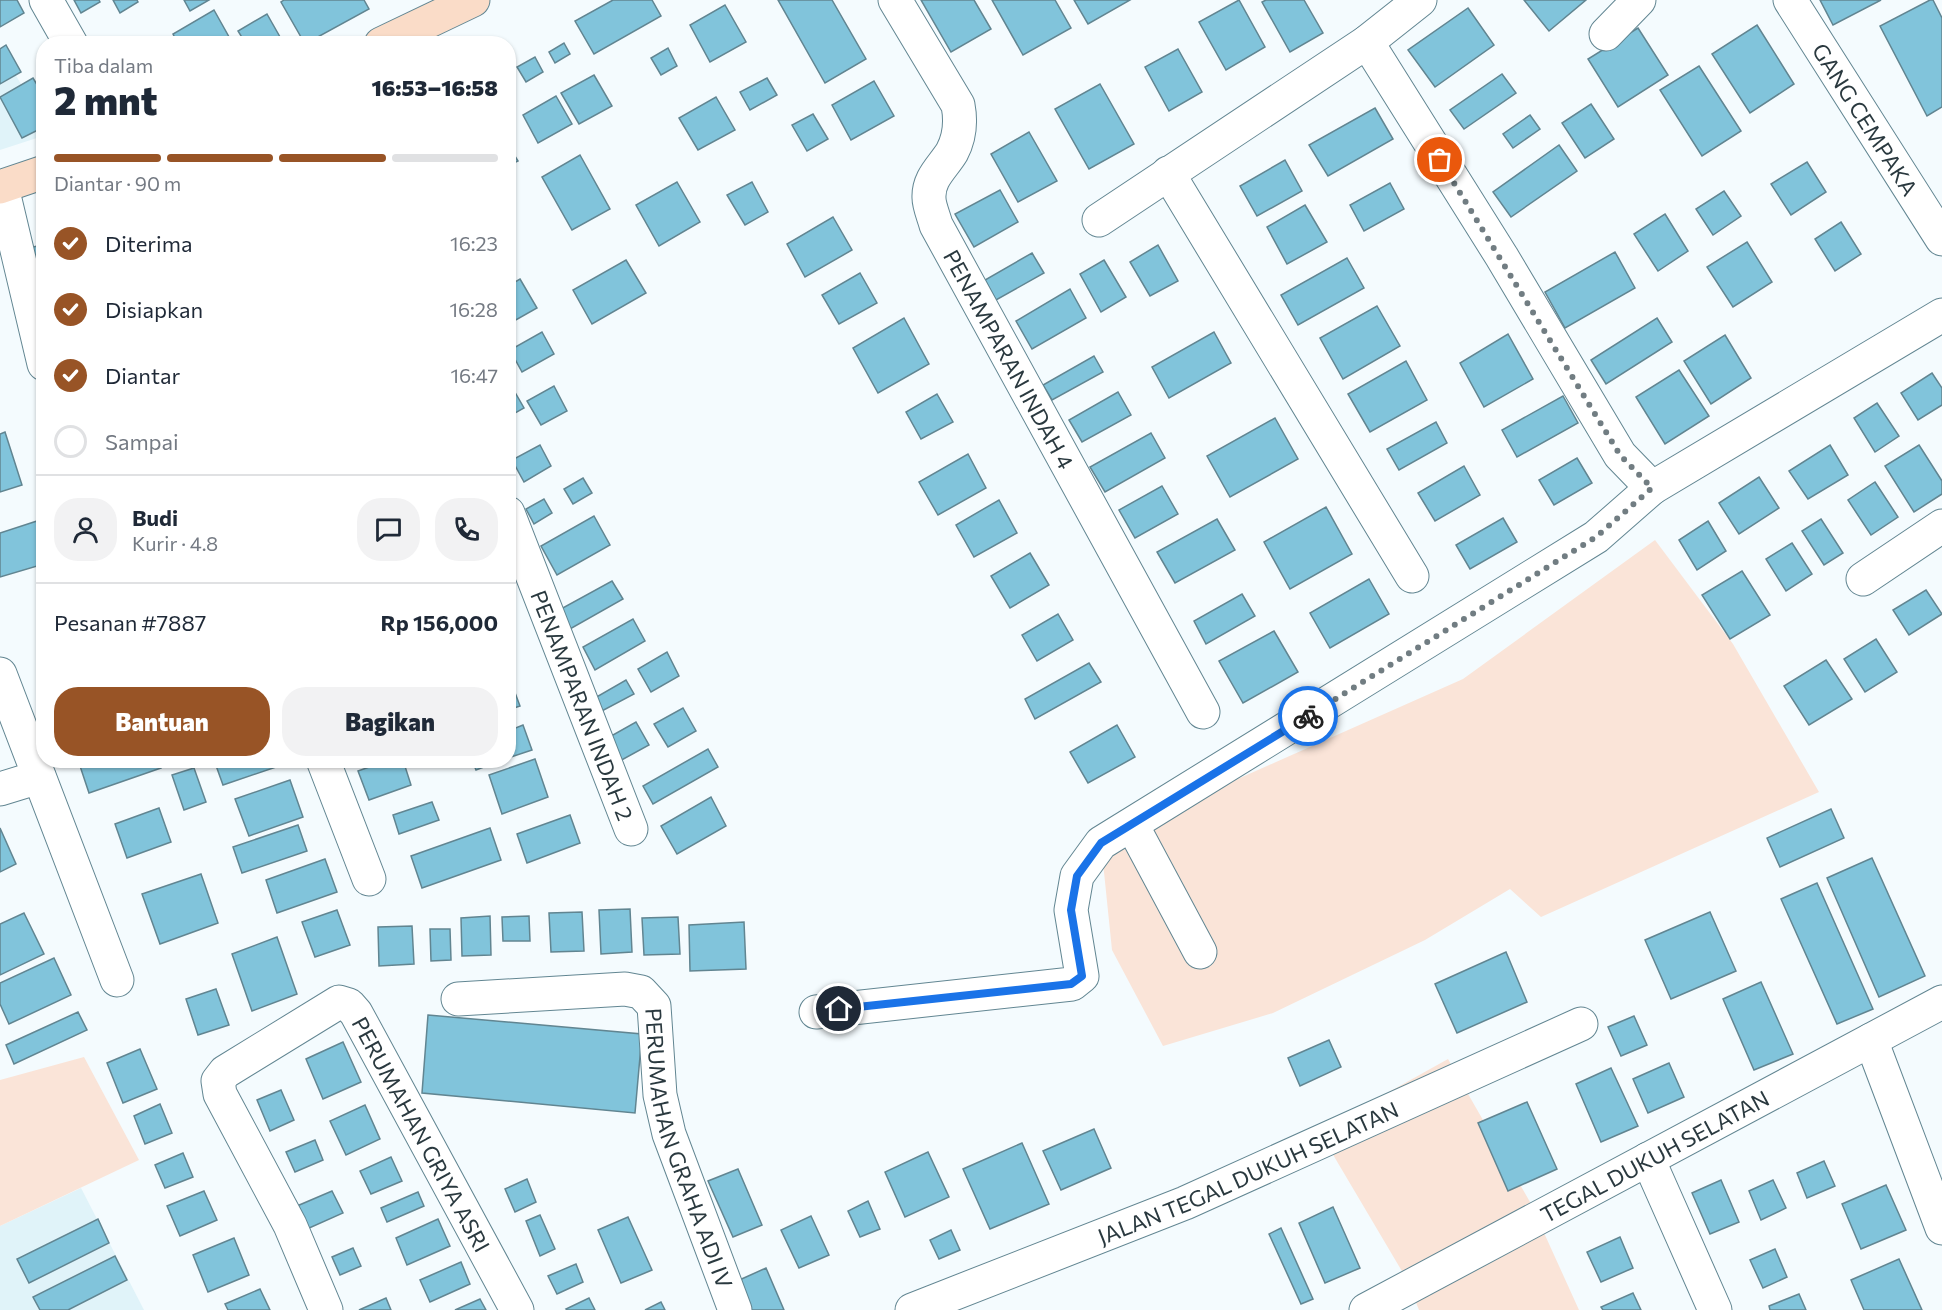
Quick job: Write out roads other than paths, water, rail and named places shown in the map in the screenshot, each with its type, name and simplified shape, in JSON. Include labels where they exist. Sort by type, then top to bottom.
[{"type":"street","points":[[46,0],[66,36]]},
{"type":"street","points":[[393,36],[436,8],[473,0]]},
{"type":"street","name":"PENAMPARAN INDAH 4","points":[[895,0],[958,105],[960,121],[952,152],[938,168],[931,183],[929,198],[936,225],[1203,712]]},
{"type":"street","points":[[1099,220],[1367,42],[1420,0]]},
{"type":"street","points":[[1606,34],[1639,0]]},
{"type":"street","name":"GANG CEMPAKA","points":[[1790,0],[1942,239]]},
{"type":"street","points":[[1367,42],[1502,257],[1620,455],[1652,488]]},
{"type":"street","points":[[1168,173],[1412,576]]},
{"type":"street","points":[[36,175],[1,187],[36,331]]},
{"type":"street","points":[[816,1012],[1071,984],[1082,976],[1071,910],[1077,876],[1101,843],[1596,537],[1652,488],[1942,315]]},
{"type":"street","points":[[1863,579],[1942,526]]},
{"type":"street","name":"PENAMPARAN INDAH 2","points":[[516,534],[631,829]]},
{"type":"street","points":[[0,674],[117,980]]},
{"type":"street","points":[[326,768],[369,879]]},
{"type":"street","points":[[0,789],[39,777]]},
{"type":"street","points":[[1132,825],[1200,952]]},
{"type":"street","name":"PERUMAHAN GRAHA ADI IV","points":[[458,999],[625,989],[641,992],[654,1006],[660,1095],[669,1134],[735,1310]]},
{"type":"street","name":"PERUMAHAN GRIYA ASRI","points":[[326,1310],[290,1225],[220,1094],[218,1082],[225,1072],[339,1002],[349,1005],[356,1012],[517,1310]]},
{"type":"street","name":"TEGAL DUKUH SELATAN","points":[[1366,1310],[1942,1002]]},
{"type":"street","name":"JALAN TEGAL DUKUH SELATAN","points":[[912,1310],[1185,1203],[1581,1024]]},
{"type":"street","points":[[1871,1040],[1942,1228]]},
{"type":"street","points":[[1648,1159],[1714,1310]]}]
